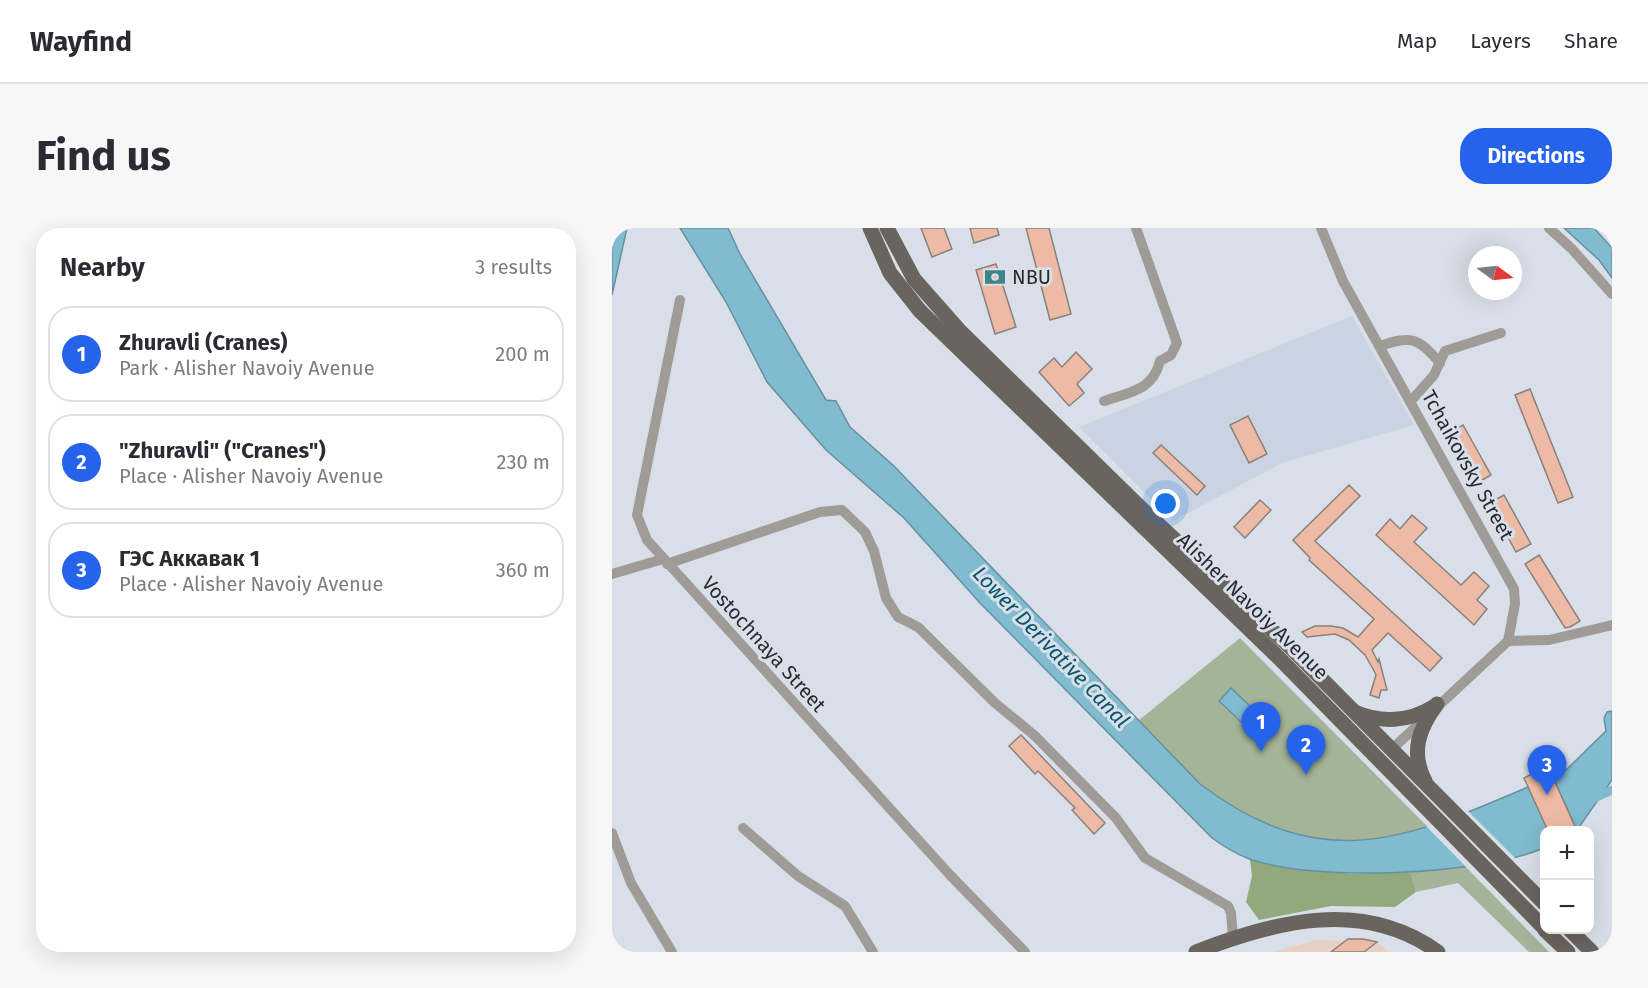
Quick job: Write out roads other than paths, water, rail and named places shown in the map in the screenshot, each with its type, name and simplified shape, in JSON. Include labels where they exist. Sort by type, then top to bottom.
[{"type":"main road","name":"Alisher Navoiy Avenue","points":[[870,228],[895,281],[926,317],[1279,658],[1540,924]]},
{"type":"main road","name":"Alisher Navoiy Avenue","points":[[887,228],[914,279],[941,312],[1142,509],[1289,646],[1540,899]]},
{"type":"main road","points":[[1353,711],[1370,717],[1398,719],[1420,714],[1437,704]]},
{"type":"main road","points":[[1436,795],[1422,775],[1417,750],[1421,729],[1437,704]]},
{"type":"main road","points":[[1379,761],[1391,750]]},
{"type":"main road","points":[[1196,952],[1233,938],[1313,921],[1348,918],[1393,928],[1417,938],[1438,952]]},
{"type":"main road","name":"Alisher Navoiy Avenue","points":[[1550,934],[1566,951]]},
{"type":"main road","points":[[1574,934],[1592,952]]},
{"type":"street","points":[[1104,401],[1149,384],[1156,377],[1160,361],[1171,356],[1177,343],[1136,228]]},
{"type":"street","name":"Tchaikovsky Street","points":[[1321,228],[1343,281],[1509,575],[1514,589],[1515,604],[1508,641]]},
{"type":"street","points":[[1549,228],[1572,249],[1612,294]]},
{"type":"street","name":"Vostochnaya Street","points":[[680,300],[637,515],[647,540],[950,875],[1024,952]]},
{"type":"street","points":[[1411,401],[1434,375],[1445,351],[1501,333]]},
{"type":"street","points":[[1380,346],[1409,339],[1419,341],[1440,363]]},
{"type":"street","points":[[612,574],[665,562],[831,510],[842,510],[863,529],[874,551],[886,598],[898,617],[918,627],[995,703],[1034,735],[1116,818],[1145,858],[1228,906],[1232,913],[1233,938]]},
{"type":"street","points":[[1391,750],[1437,704],[1508,641],[1549,640],[1612,625]]},
{"type":"street","points":[[743,828],[798,876],[845,906],[873,952]]},
{"type":"street","points":[[612,833],[631,883],[672,952]]},
{"type":"water","points":[[613,228],[627,228],[612,295],[612,232]]},
{"type":"water","name":"Lower Derivative Canal","points":[[680,228],[728,228],[740,254],[826,400],[836,401],[850,427],[894,466],[1200,784],[1244,812],[1285,830],[1324,839],[1362,840],[1401,834],[1441,822],[1528,787],[1546,826],[1540,826],[1540,849],[1516,857],[1439,870],[1353,873],[1276,866],[1242,856],[1212,838],[980,603],[904,518],[826,450],[767,382],[726,302]]},
{"type":"water","points":[[1564,228],[1594,228],[1612,248],[1612,278],[1599,260]]},
{"type":"water","points":[[1231,688],[1271,726],[1259,739],[1219,701]]},
{"type":"water","points":[[1612,711],[1612,780],[1580,826],[1575,826],[1552,776],[1566,770],[1606,731],[1604,718],[1607,712]]},
{"type":"waterway","points":[[1592,799],[1612,790]]},
{"type":"place","name":"NBU","points":[[995,277]]},
{"type":"place","name":"Zhuravli (Cranes)","points":[[1261,752]]},
{"type":"place","name":"\"Zhuravli\" (\"Cranes\")","points":[[1306,775]]},
{"type":"place","name":"ГЭС Аккавак 1","points":[[1547,795]]}]
